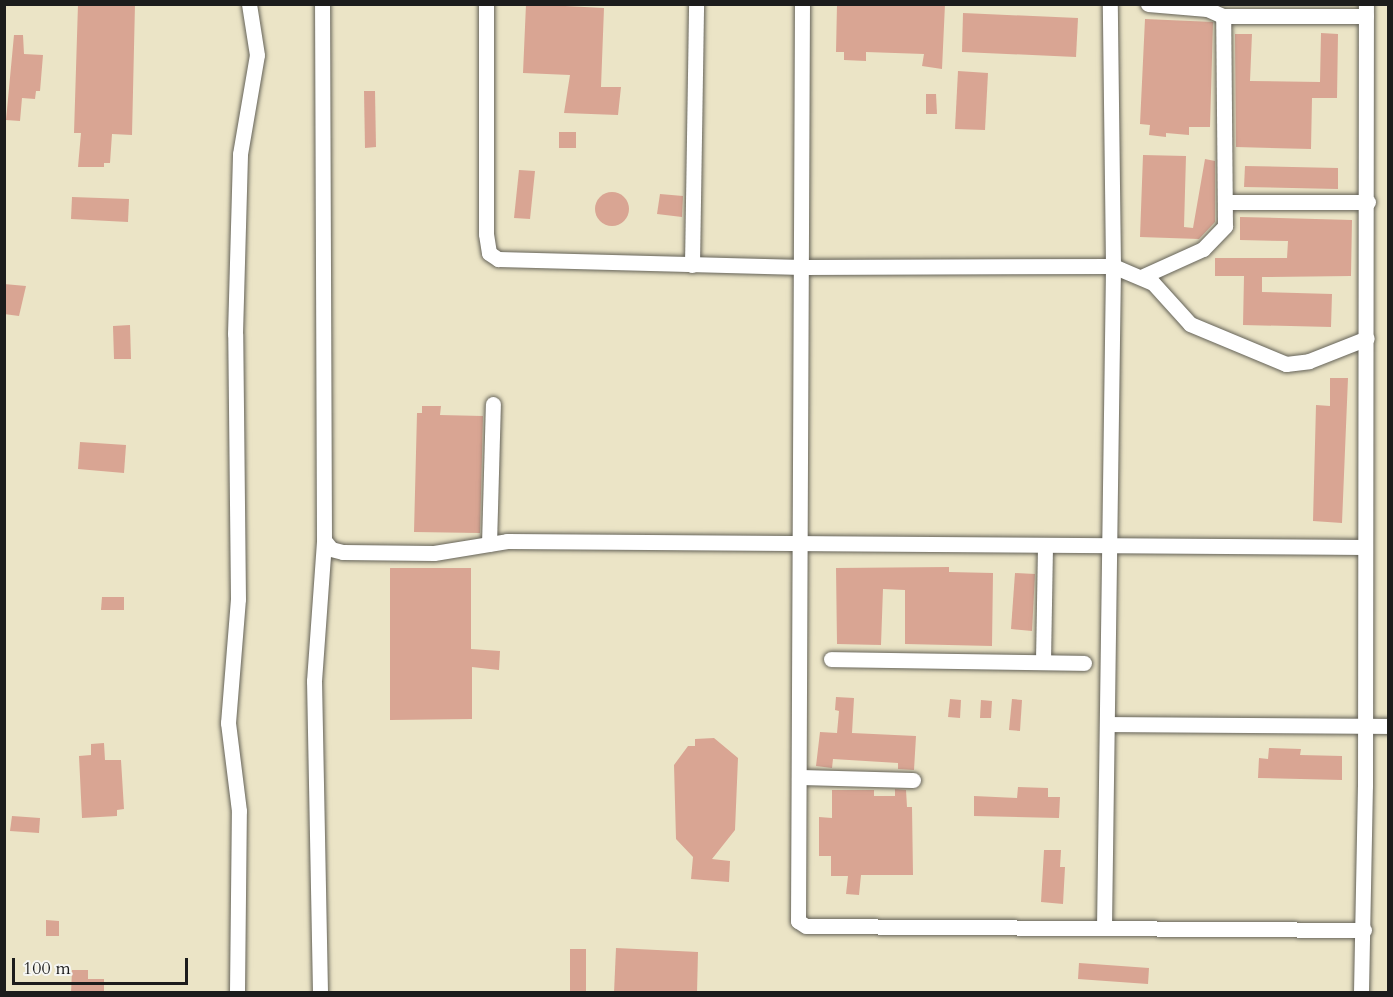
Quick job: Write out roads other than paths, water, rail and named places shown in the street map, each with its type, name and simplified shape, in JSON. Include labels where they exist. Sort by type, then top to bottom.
[{"type":"lane","points":[[237,993],[239,811],[228,723],[238,599],[235,334],[240,154],[257,55],[249,4]]},
{"type":"lane","points":[[321,993],[314,681],[324,540],[322,4]]},
{"type":"lane","points":[[486,4],[489,253],[498,259],[533,262],[801,267],[1113,266],[1153,283],[1190,324],[1286,364],[1309,361],[1367,338]]},
{"type":"lane","points":[[692,265],[696,4]]},
{"type":"lane","points":[[802,4],[798,921],[806,926],[1364,930]]},
{"type":"lane","points":[[1104,928],[1113,266],[1110,4]]},
{"type":"lane","points":[[1148,4],[1207,9],[1223,16],[1366,10],[1368,202],[1364,930],[1361,993]]},
{"type":"lane","points":[[1141,277],[1203,249],[1219,236],[1225,226],[1223,16]]},
{"type":"lane","points":[[1226,202],[1368,202]]},
{"type":"lane","points":[[489,544],[493,404]]},
{"type":"lane","points":[[324,540],[331,549],[343,552],[434,553],[489,544],[798,542],[1110,548],[1365,547]]},
{"type":"lane","points":[[1043,661],[1045,547]]},
{"type":"lane","points":[[831,659],[1084,663]]},
{"type":"lane","points":[[1108,724],[1389,726]]},
{"type":"lane","points":[[799,777],[913,780]]}]
